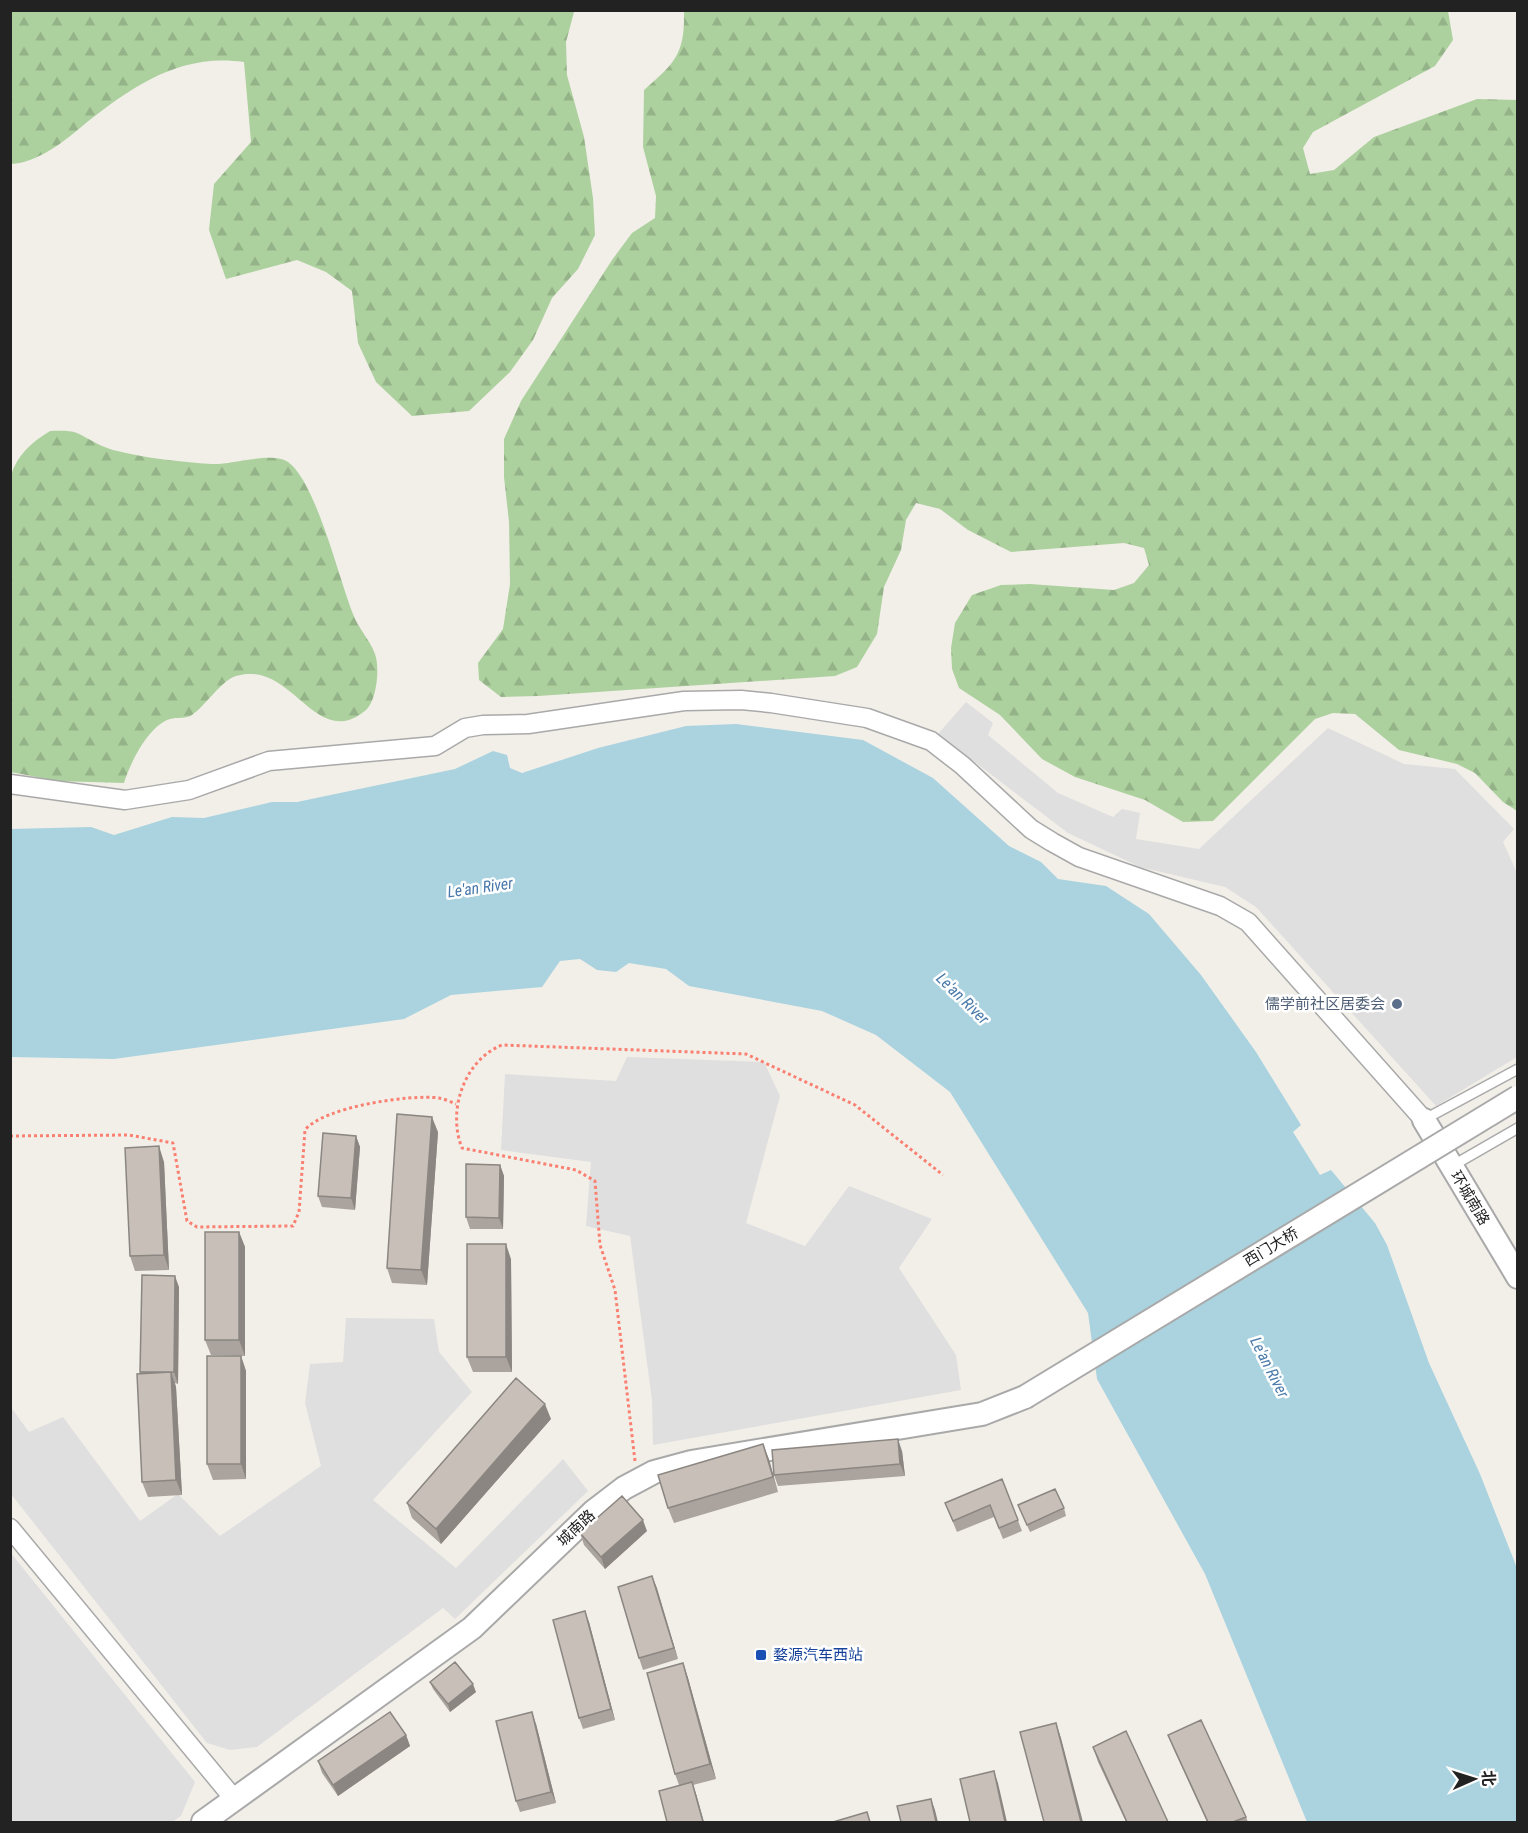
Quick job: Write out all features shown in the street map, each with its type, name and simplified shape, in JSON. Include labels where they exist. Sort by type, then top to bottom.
[{"type":"street","points":[[10,784],[125,800],[189,790],[269,761],[435,746],[465,728],[528,724],[684,701],[741,700],[867,718],[931,741],[962,765],[1031,829],[1079,857],[1220,906],[1248,922],[1424,1120]]},
{"type":"street","name":"西门大桥","points":[[1025,1397],[1518,1097]]},
{"type":"street","name":"环城南路","points":[[1424,1120],[1518,1276]]},
{"type":"street","name":"城南路","points":[[203,1822],[472,1628],[594,1511],[654,1472],[691,1462],[982,1414],[1025,1397]]},
{"type":"street","points":[[10,1528],[235,1800]]},
{"type":"lane","points":[[1424,1120],[1518,1069]]},
{"type":"lane","points":[[1451,1167],[1518,1128]]},
{"type":"path","points":[[637,1481],[615,1290],[600,1245],[595,1181],[576,1170],[462,1148],[456,1133],[456,1104],[473,1067],[487,1051],[502,1045],[746,1054],[855,1105],[943,1175]]},
{"type":"path","points":[[10,1136],[129,1135],[173,1143],[188,1221],[197,1227],[292,1226],[299,1212],[305,1130],[312,1121],[365,1104],[440,1098],[456,1104]]},
{"type":"shaded area","points":[[966,702],[993,723],[988,735],[1058,793],[1113,817],[1122,809],[1140,813],[1136,839],[1199,849],[1328,728],[1404,764],[1455,769],[1514,829],[1503,842],[1517,873],[1517,1057],[1436,1106],[1256,907],[1225,887],[1140,867],[1068,833],[938,734]]},
{"type":"shaded area","points":[[627,1057],[764,1062],[780,1096],[746,1223],[805,1246],[849,1186],[932,1219],[899,1268],[956,1355],[961,1390],[653,1445],[652,1400],[630,1236],[586,1226],[591,1162],[501,1150],[505,1074],[616,1081]]},
{"type":"shaded area","points":[[346,1318],[434,1319],[439,1352],[472,1392],[373,1500],[456,1568],[563,1459],[588,1491],[455,1619],[443,1608],[257,1747],[230,1750],[207,1743],[11,1494],[10,1406],[29,1432],[63,1417],[140,1521],[178,1494],[220,1536],[321,1466],[305,1403],[310,1364],[343,1362]]},
{"type":"shaded area","points":[[10,1552],[195,1782],[181,1816],[172,1822],[11,1822]]},
{"type":"green space","points":[[11,10],[591,11],[574,12],[566,42],[567,75],[584,137],[593,198],[595,235],[578,269],[552,298],[533,340],[510,372],[469,411],[412,416],[376,382],[358,343],[352,291],[326,272],[297,260],[226,279],[209,230],[214,184],[251,142],[244,62],[221,60],[199,62],[159,75],[122,96],[51,150],[31,160],[11,164]]},
{"type":"green space","points":[[684,11],[1448,11],[1453,40],[1435,66],[1313,132],[1303,148],[1310,174],[1334,170],[1374,137],[1477,99],[1517,100],[1517,811],[1503,802],[1475,773],[1457,764],[1399,750],[1355,714],[1333,713],[1315,719],[1213,821],[1183,822],[1145,800],[1075,777],[1042,759],[1000,715],[959,688],[952,669],[951,648],[955,623],[972,595],[1001,585],[1030,584],[1114,590],[1134,583],[1149,565],[1144,548],[1124,543],[1011,552],[968,530],[940,509],[916,503],[906,520],[901,550],[884,587],[877,634],[857,667],[835,676],[501,697],[479,680],[478,663],[503,629],[510,584],[504,439],[521,401],[612,260],[632,233],[655,218],[656,196],[643,147],[644,90],[671,64],[676,56],[683,38]]},
{"type":"green space","points":[[50,431],[74,432],[113,450],[162,459],[212,464],[262,458],[281,459],[288,462],[308,489],[326,532],[353,614],[375,654],[376,683],[373,699],[366,710],[348,720],[332,720],[317,714],[273,680],[256,674],[236,676],[225,683],[192,715],[170,719],[155,729],[141,746],[124,783],[57,781],[11,772],[11,475],[26,449]]},
{"type":"water","name":"Le'an River","points":[[736,724],[863,740],[933,778],[1009,846],[1041,862],[1058,879],[1106,886],[1149,914],[1201,975],[1256,1052],[1301,1125],[1293,1132],[1320,1175],[1331,1170],[1375,1223],[1387,1245],[1429,1363],[1480,1474],[1517,1568],[1517,1822],[1307,1822],[1205,1574],[1097,1379],[1088,1313],[950,1092],[876,1035],[822,1011],[689,986],[666,969],[629,963],[616,972],[597,970],[580,959],[560,961],[542,987],[451,995],[404,1019],[114,1059],[11,1057],[10,829],[91,827],[114,835],[172,817],[204,818],[272,802],[297,802],[455,769],[493,751],[507,755],[510,768],[522,773],[598,748],[686,726]]},
{"type":"building","points":[[397,1114],[432,1117],[421,1270],[387,1268]]},
{"type":"building","points":[[323,1133],[356,1136],[351,1198],[318,1196]]},
{"type":"building","points":[[159,1146],[164,1255],[130,1256],[125,1148]]},
{"type":"building","points":[[466,1164],[500,1165],[499,1218],[466,1217]]},
{"type":"building","points":[[205,1232],[239,1232],[239,1340],[205,1340]]},
{"type":"building","points":[[467,1244],[506,1244],[506,1357],[467,1357]]},
{"type":"building","points":[[142,1275],[175,1276],[174,1372],[140,1372]]},
{"type":"building","points":[[207,1356],[241,1356],[241,1464],[207,1464]]},
{"type":"building","points":[[171,1372],[176,1480],[142,1482],[137,1374]]},
{"type":"building","points":[[516,1378],[545,1404],[436,1529],[407,1503]]},
{"type":"building","points":[[898,1439],[900,1464],[774,1475],[772,1450]]},
{"type":"building","points":[[763,1444],[773,1477],[668,1508],[658,1475]]},
{"type":"building","points":[[1002,1479],[1018,1520],[999,1528],[990,1505],[953,1521],[945,1503]]},
{"type":"building","points":[[1055,1489],[1064,1508],[1027,1525],[1018,1505]]},
{"type":"building","points":[[622,1496],[643,1520],[601,1557],[580,1533]]},
{"type":"building","points":[[652,1576],[674,1648],[639,1658],[618,1587]]},
{"type":"building","points":[[585,1611],[611,1709],[579,1718],[553,1620]]},
{"type":"building","points":[[455,1662],[473,1684],[448,1704],[430,1682]]},
{"type":"building","points":[[683,1663],[710,1764],[675,1774],[647,1673]]},
{"type":"building","points":[[390,1712],[406,1735],[333,1785],[318,1761]]},
{"type":"building","points":[[532,1712],[551,1792],[516,1801],[496,1721]]},
{"type":"building","points":[[1201,1720],[1246,1817],[1233,1822],[1208,1822],[1168,1735]]},
{"type":"building","points":[[1056,1723],[1081,1822],[1044,1822],[1020,1732]]},
{"type":"building","points":[[1126,1731],[1168,1822],[1127,1822],[1093,1747]]},
{"type":"building","points":[[994,1771],[1005,1822],[970,1822],[960,1779]]},
{"type":"building","points":[[692,1782],[703,1822],[667,1822],[659,1791]]},
{"type":"building","points":[[931,1799],[936,1822],[901,1822],[897,1806]]},
{"type":"building","points":[[867,1812],[870,1822],[833,1822]]},
{"type":"place","name":"儒学前社区居委会","points":[[1397,1004]]},
{"type":"place","name":"婺源汽车西站","points":[[761,1655]]}]
